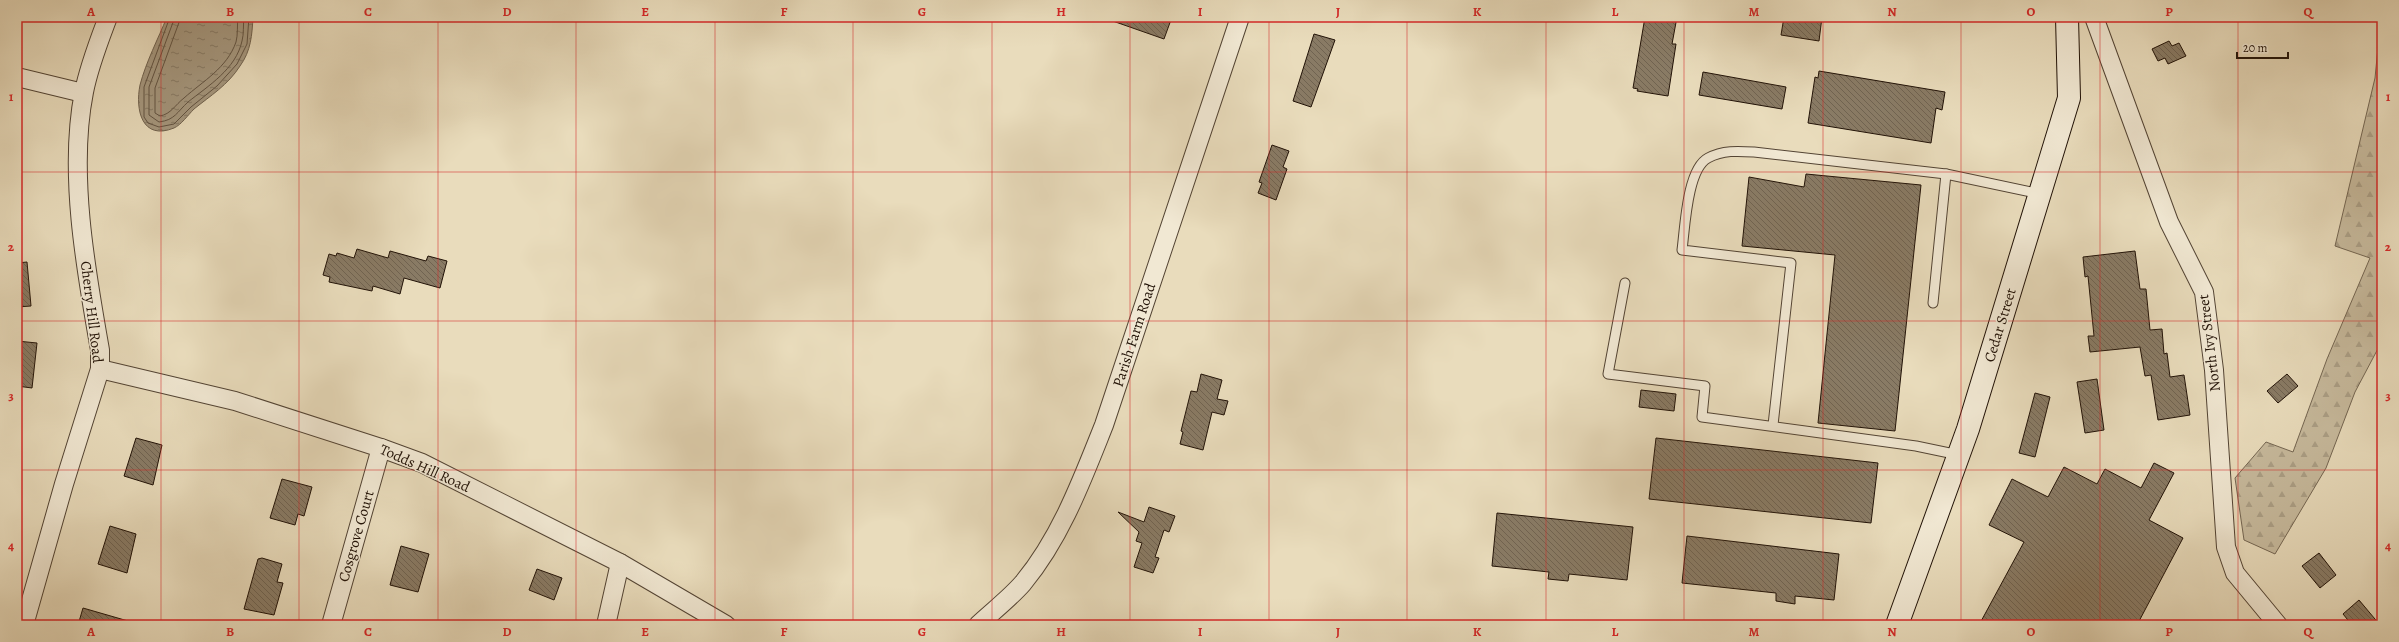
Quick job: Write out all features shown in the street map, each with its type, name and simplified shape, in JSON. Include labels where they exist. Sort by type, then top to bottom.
[{"type":"main road","name":"Cedar Street","points":[[1897,625],[1959,455],[2069,98],[2067,17]]},
{"type":"street","name":"Cherry Hill Road","points":[[24,625],[64,484],[100,369],[100,350],[82,233],[79,188],[80,131],[84,93],[91,64],[108,17]]},
{"type":"street","name":"Parish Farm Road","points":[[978,625],[1022,584],[1049,548],[1080,484],[1104,425],[1240,17]]},
{"type":"street","name":"North Ivy Street","points":[[2094,17],[2169,222],[2204,292],[2214,370],[2226,547],[2235,573],[2278,625]]},
{"type":"street","points":[[17,77],[84,93]]},
{"type":"street","name":"Todds Hill Road","points":[[100,369],[235,401],[381,448],[430,467],[620,563],[726,625]]},
{"type":"street","name":"Cosgrove Court","points":[[331,625],[381,448]]},
{"type":"street","points":[[606,625],[620,563]]},
{"type":"lane","points":[[1773,425],[1791,263],[1682,250],[1693,175],[1707,158],[1728,151],[1754,152],[1946,174],[2040,194]]},
{"type":"lane","points":[[1933,303],[1946,174]]},
{"type":"lane","points":[[1625,283],[1608,374],[1705,386],[1702,417],[1773,425],[1916,446],[1959,455]]},
{"type":"green space","points":[[2381,17],[2382,341],[2355,392],[2326,468],[2275,554],[2244,540],[2235,478],[2266,442],[2293,452],[2327,359],[2370,258],[2335,246],[2375,78]]},
{"type":"water","points":[[167,17],[253,17],[249,49],[247,55],[235,73],[218,90],[194,109],[179,125],[163,131],[154,130],[148,127],[143,121],[140,113],[139,95],[145,68]]},
{"type":"building","points":[[1107,17],[1172,17],[1164,39],[1107,19]]},
{"type":"building","points":[[1645,17],[1677,17],[1672,44],[1676,44],[1668,96],[1637,91],[1638,89],[1633,88]]},
{"type":"building","points":[[1784,17],[1822,17],[1819,41],[1781,35]]},
{"type":"building","points":[[1314,34],[1335,40],[1311,107],[1293,101]]},
{"type":"building","points":[[2169,41],[2172,46],[2179,43],[2186,56],[2168,64],[2165,58],[2158,61],[2152,49]]},
{"type":"building","points":[[1819,71],[1945,92],[1942,110],[1936,108],[1931,143],[1808,123],[1815,77],[1818,78]]},
{"type":"building","points":[[1703,72],[1786,87],[1782,109],[1699,95]]},
{"type":"building","points":[[1272,145],[1289,151],[1283,167],[1287,169],[1276,200],[1258,193],[1262,183],[1259,182]]},
{"type":"building","points":[[1806,174],[1921,185],[1895,431],[1818,423],[1835,255],[1742,246],[1749,177],[1804,187]]},
{"type":"building","points":[[357,249],[388,258],[390,251],[426,261],[428,256],[447,261],[440,288],[404,278],[400,294],[373,286],[372,291],[329,282],[330,277],[323,275],[329,254],[336,256],[337,253],[354,258]]},
{"type":"building","points":[[2135,251],[2140,289],[2146,289],[2150,330],[2162,329],[2164,354],[2167,353],[2170,377],[2184,375],[2190,415],[2158,420],[2151,375],[2145,376],[2140,347],[2090,352],[2088,336],[2094,336],[2088,276],[2085,277],[2083,257]]},
{"type":"building","points":[[27,262],[31,306],[17,307],[17,263]]},
{"type":"building","points":[[17,341],[37,343],[32,388],[17,386]]},
{"type":"building","points":[[1201,374],[1222,380],[1217,399],[1228,401],[1224,415],[1212,412],[1203,450],[1180,444],[1183,432],[1181,431],[1191,391],[1197,392]]},
{"type":"building","points":[[2287,374],[2298,386],[2278,403],[2267,391]]},
{"type":"building","points":[[2097,379],[2104,430],[2085,433],[2077,382]]},
{"type":"building","points":[[1641,390],[1676,394],[1674,411],[1639,407]]},
{"type":"building","points":[[2035,393],[2050,397],[2035,457],[2019,453]]},
{"type":"building","points":[[136,438],[162,445],[153,485],[124,476]]},
{"type":"building","points":[[1656,438],[1878,463],[1871,523],[1649,499]]},
{"type":"building","points":[[2154,463],[2174,473],[2149,520],[2183,538],[2137,625],[1979,625],[2024,542],[1989,525],[2012,479],[2048,497],[2064,467],[2097,484],[2105,469],[2141,488]]},
{"type":"building","points":[[282,479],[312,487],[304,516],[298,514],[295,525],[270,518]]},
{"type":"building","points":[[1149,507],[1175,516],[1169,532],[1164,530],[1155,557],[1159,558],[1153,573],[1134,567],[1142,543],[1136,541],[1139,532],[1118,512],[1144,522]]},
{"type":"building","points":[[1497,513],[1633,527],[1627,580],[1569,574],[1568,581],[1548,579],[1549,572],[1492,566]]},
{"type":"building","points":[[110,526],[136,534],[127,573],[98,564]]},
{"type":"building","points":[[1687,536],[1839,554],[1834,600],[1795,596],[1795,604],[1776,601],[1776,593],[1682,583]]},
{"type":"building","points":[[401,546],[429,554],[418,592],[390,585]]},
{"type":"building","points":[[2319,553],[2336,575],[2320,588],[2302,566]]},
{"type":"building","points":[[262,558],[282,564],[277,582],[283,583],[274,615],[244,609],[258,559]]},
{"type":"building","points":[[537,569],[562,578],[554,600],[529,590]]},
{"type":"building","points":[[2359,600],[2380,625],[2352,625],[2343,614]]},
{"type":"building","points":[[83,608],[128,621],[128,625],[78,625]]}]
